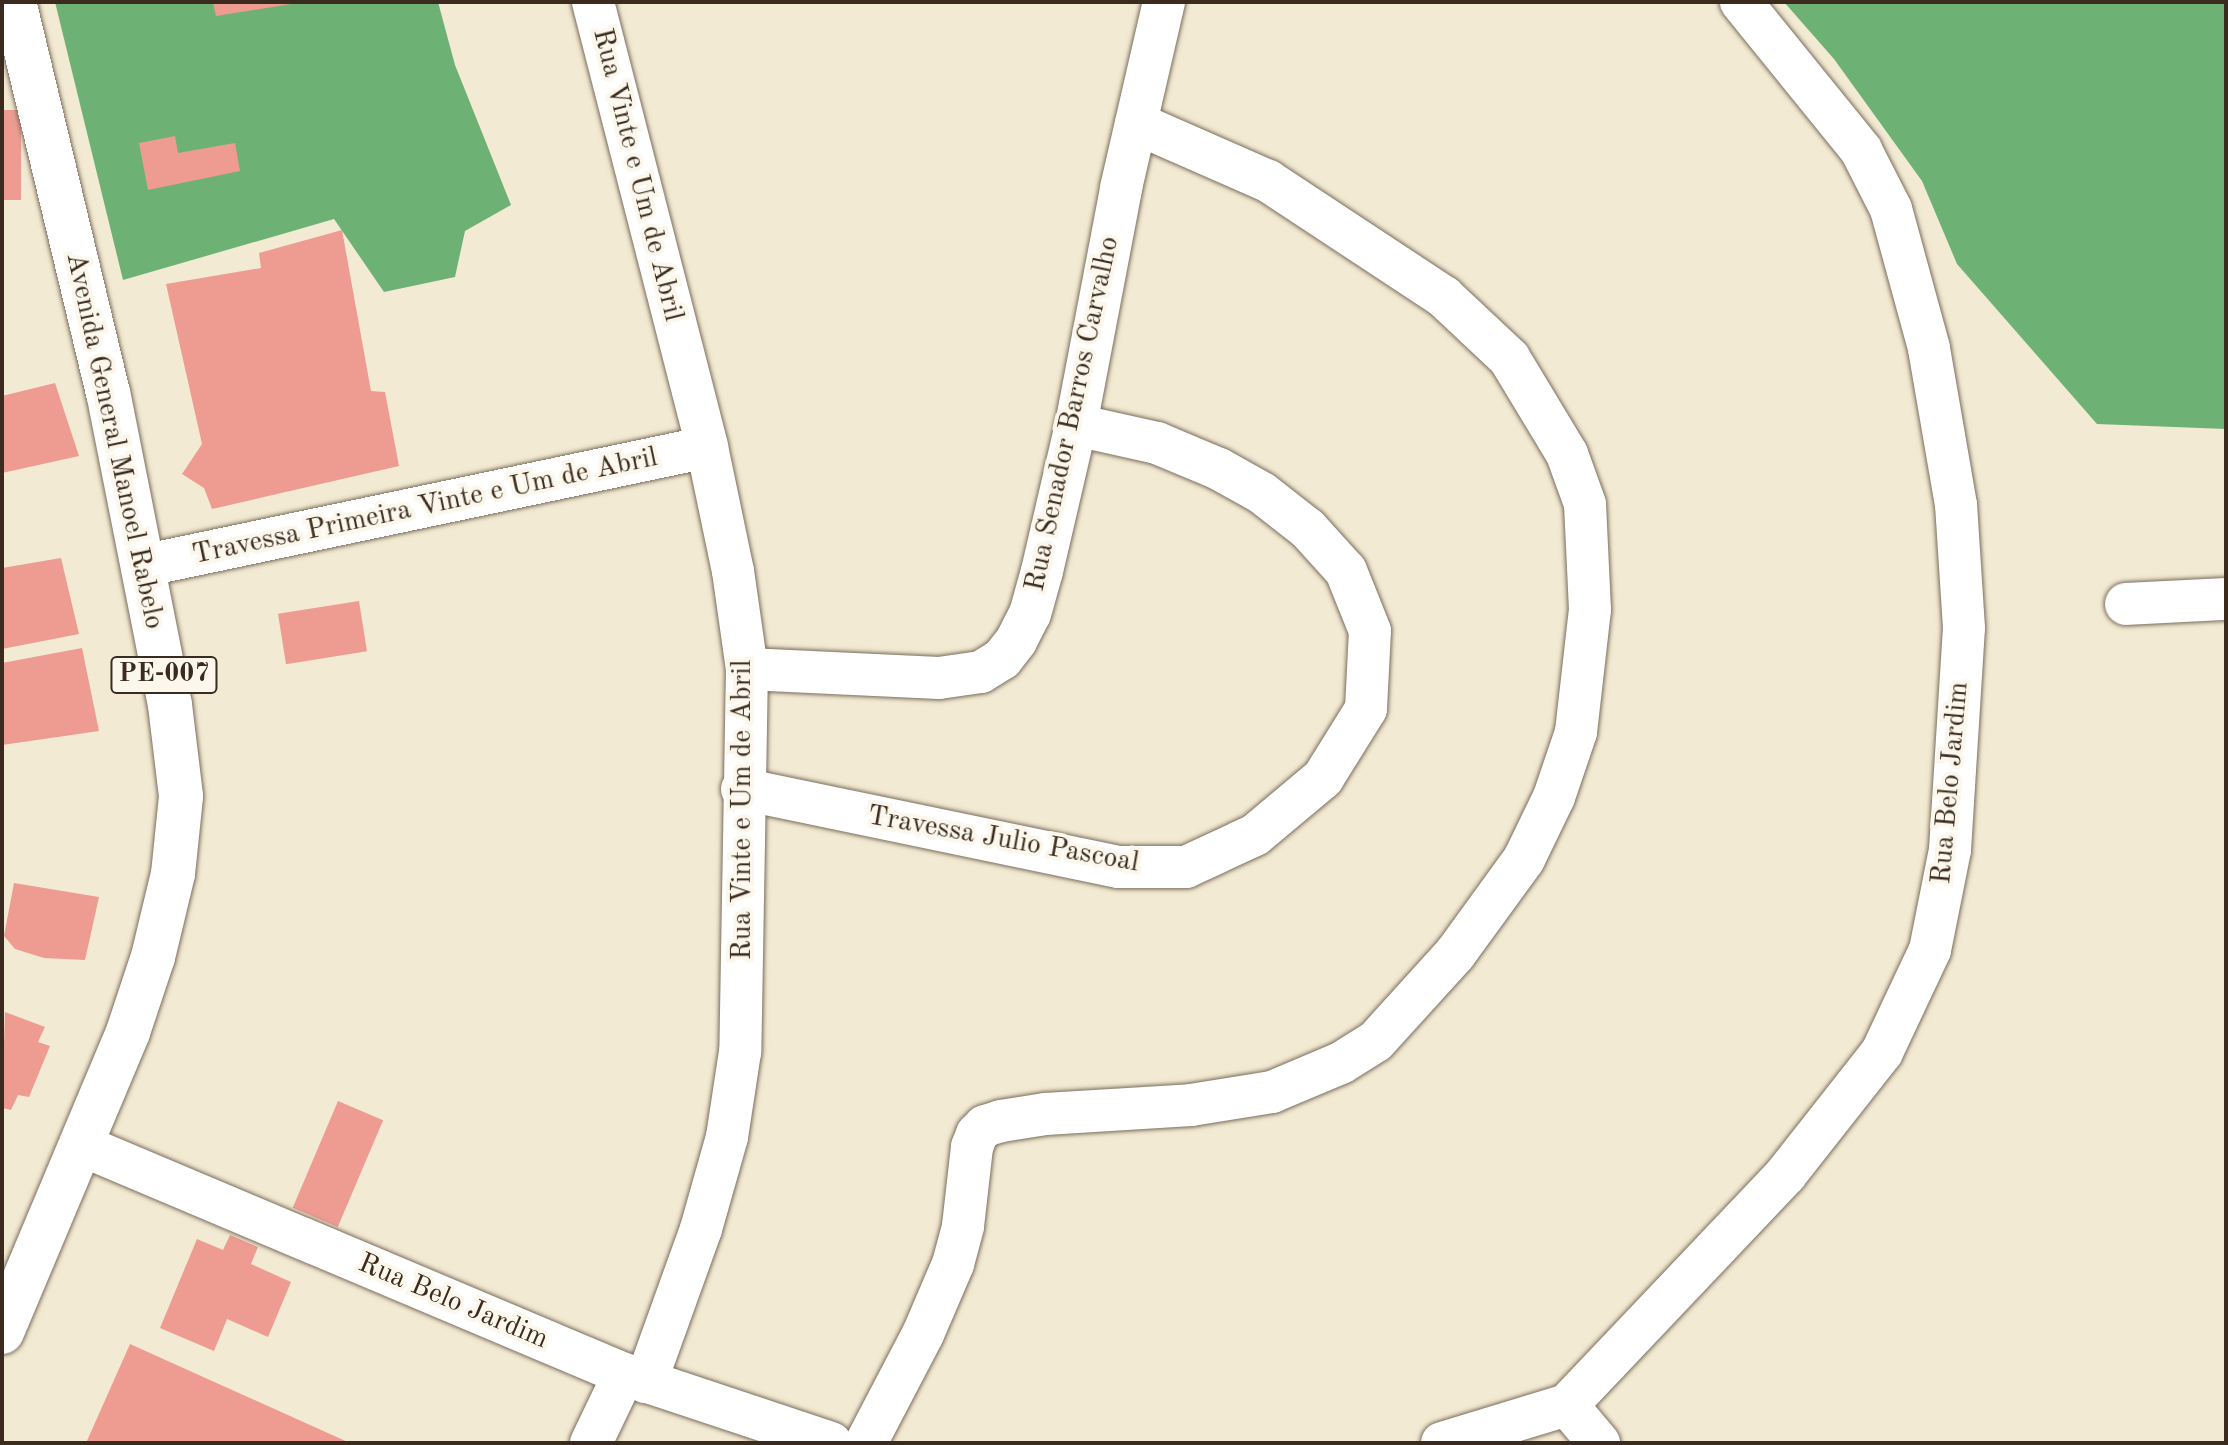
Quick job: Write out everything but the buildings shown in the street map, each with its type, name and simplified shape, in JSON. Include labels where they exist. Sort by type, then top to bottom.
[{"type":"main road","name":"Avenida General Manoel Rabelo","points":[[2,1332],[128,1032],[153,957],[173,874],[181,796],[170,705],[108,393],[14,2]]},
{"type":"street","name":"Rua Vinte e Um de Abril","points":[[591,1443],[635,1378],[701,1229],[727,1137],[740,1052],[743,994],[742,789],[747,669],[733,571],[707,447],[593,2]]},
{"type":"street","name":"Rua Senador Barros Carvalho","points":[[747,669],[939,678],[981,672],[1002,659],[1030,614],[1076,425],[1094,320],[1164,2]]},
{"type":"street","name":"Rua Belo Jardim","points":[[1442,1443],[1567,1405],[1786,1174],[1882,1052],[1930,950],[1950,850],[1964,628],[1956,505],[1929,348],[1891,209],[1861,150],[1741,2]]},
{"type":"street","points":[[866,1443],[923,1334],[953,1264],[963,1226],[972,1147],[977,1134],[985,1126],[1001,1121],[1045,1114],[1191,1105],[1272,1092],[1341,1063],[1376,1041],[1455,954],[1524,859],[1554,797],[1576,732],[1590,610],[1585,504],[1567,454],[1509,358],[1444,297],[1268,181],[1136,123]]},
{"type":"street","name":"Travessa Julio Pascoal","points":[[742,789],[1119,867],[1186,867],[1255,835],[1323,778],[1366,709],[1368,696],[1370,631],[1346,571],[1308,529],[1262,493],[1219,469],[1157,443],[1076,425]]},
{"type":"street","name":"Travessa Primeira Vinte e Um de Abril","points":[[142,566],[707,447]]},
{"type":"street","points":[[2126,604],[2226,599]]},
{"type":"street","name":"Rua Belo Jardim","points":[[81,1145],[635,1378],[831,1443]]},
{"type":"street","points":[[1567,1405],[1599,1443]]},
{"type":"green space","points":[[55,2],[438,2],[455,65],[511,205],[465,231],[455,277],[384,292],[334,219],[123,280]]},
{"type":"green space","points":[[1784,2],[2226,2],[2226,429],[2097,424],[1957,264],[1922,181],[1834,59]]}]
